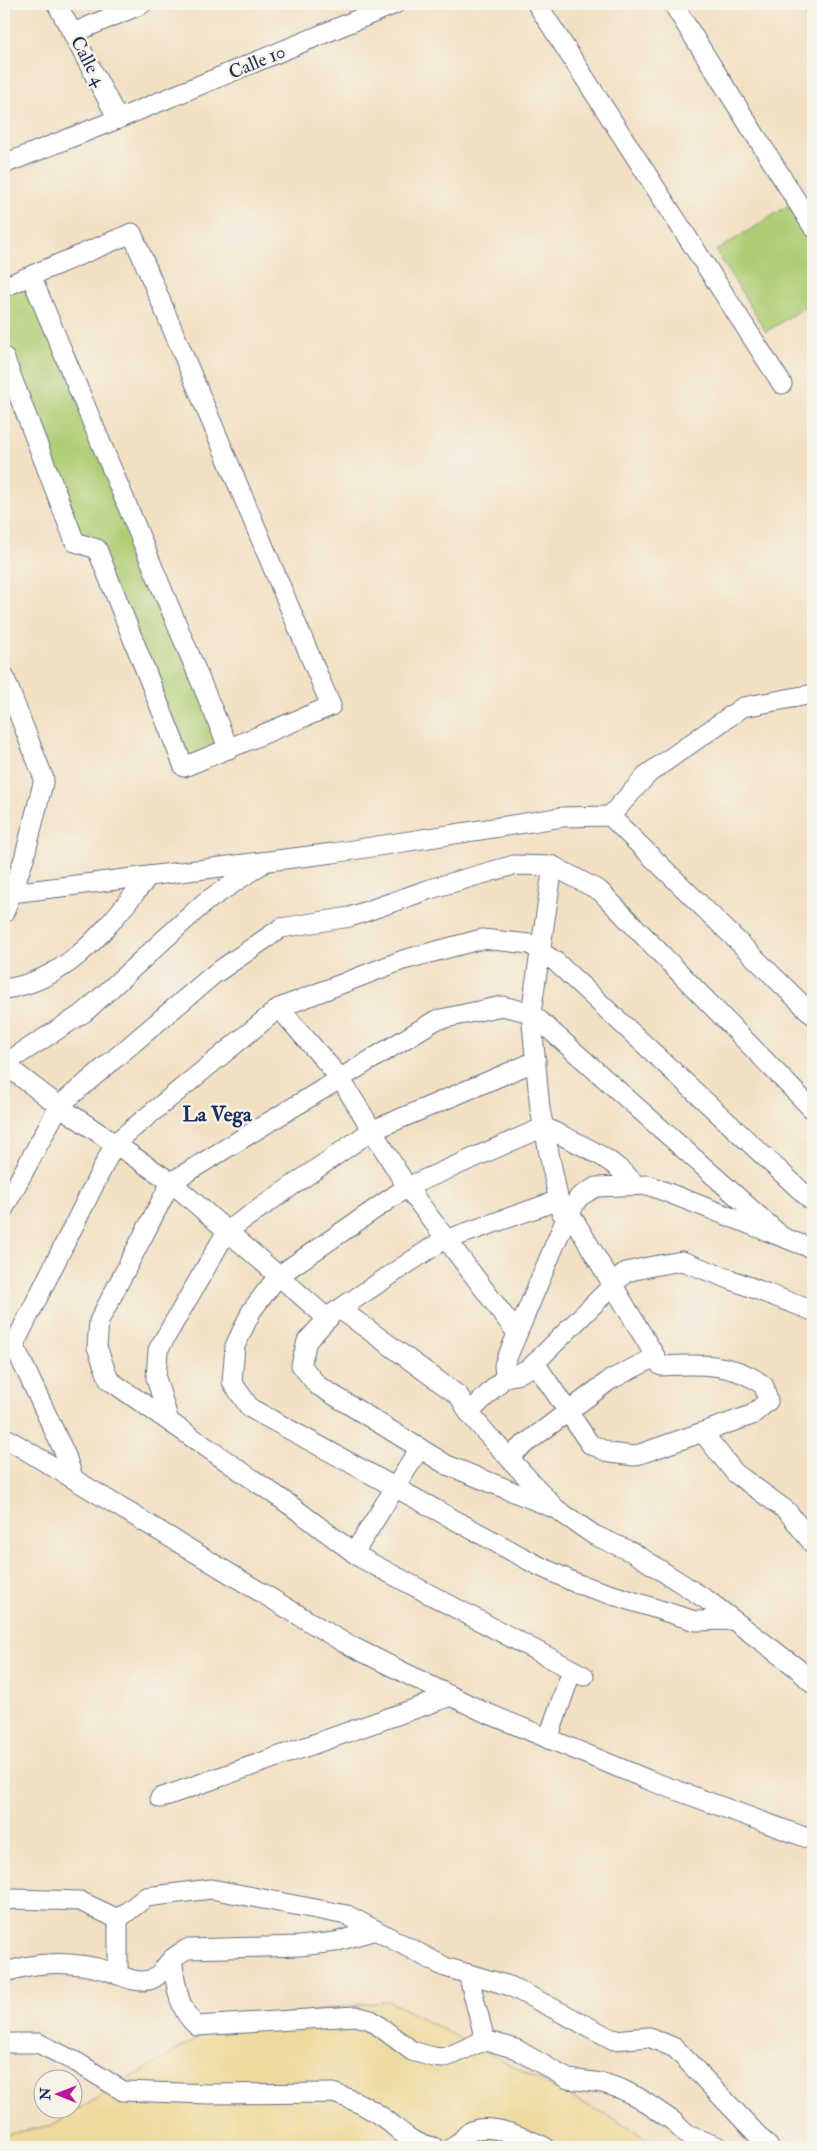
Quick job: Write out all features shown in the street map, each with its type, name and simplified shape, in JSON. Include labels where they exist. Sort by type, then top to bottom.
[{"type":"street","name":"Calle 4","points":[[57,4],[118,119]]},
{"type":"street","points":[[73,33],[142,4]]},
{"type":"street","name":"Calle 10","points":[[4,164],[118,119],[395,4]]},
{"type":"street","points":[[537,4],[782,384]]},
{"type":"street","points":[[673,4],[813,227]]},
{"type":"street","points":[[4,288],[132,233],[331,706],[184,767],[97,550],[75,542],[4,357]]},
{"type":"street","points":[[31,276],[229,748]]},
{"type":"street","points":[[4,676],[44,779],[24,859],[4,913]]},
{"type":"street","points":[[610,816],[649,773],[743,707],[813,694]]},
{"type":"street","points":[[12,893],[267,861],[563,817],[610,816],[813,1015]]},
{"type":"street","points":[[267,861],[205,902],[85,1012],[4,1064],[59,1106],[171,1182],[278,1276],[459,1396],[469,1413],[556,1509]]},
{"type":"street","points":[[4,1208],[59,1106],[212,975],[281,928],[350,917],[430,889],[514,865],[553,866],[600,891],[813,1110]]},
{"type":"street","points":[[535,1363],[566,1412],[590,1444],[610,1453],[634,1456],[752,1415],[768,1401],[764,1386],[740,1371],[687,1365],[661,1366],[564,1212],[544,1127],[531,1013],[553,866]]},
{"type":"street","points":[[4,989],[53,974],[91,946],[149,876]]},
{"type":"street","points":[[73,1478],[66,1456],[14,1345],[115,1144],[279,1008],[403,960],[482,939],[530,944],[556,962],[813,1202]]},
{"type":"street","points":[[548,1739],[578,1673],[354,1553],[290,1505],[109,1380],[97,1347],[99,1321],[171,1182],[436,1020],[502,1006],[531,1013],[778,1233]]},
{"type":"street","points":[[279,1008],[340,1078],[407,1188],[517,1333]]},
{"type":"street","points":[[169,1421],[156,1378],[158,1350],[227,1231],[371,1131],[536,1061]]},
{"type":"street","points":[[636,1185],[624,1171],[591,1149],[544,1127],[407,1188],[278,1276],[252,1310],[236,1346],[232,1382],[250,1408],[537,1565],[578,1584],[695,1621],[733,1620]]},
{"type":"street","points":[[505,1377],[504,1365],[564,1212],[579,1197],[596,1187],[648,1185],[778,1233],[813,1249]]},
{"type":"street","points":[[564,1212],[446,1239],[334,1314],[307,1341],[301,1365],[317,1385],[448,1464],[556,1509],[594,1535],[634,1553],[707,1600],[797,1668],[813,1684]]},
{"type":"street","points":[[469,1413],[505,1377],[516,1376],[535,1363],[626,1272],[682,1261],[813,1311]]},
{"type":"street","points":[[509,1456],[610,1380],[655,1357]]},
{"type":"street","points":[[703,1433],[735,1473],[787,1511],[813,1544]]},
{"type":"street","points":[[4,1437],[343,1642],[451,1696],[548,1739],[651,1781],[813,1840]]},
{"type":"street","points":[[354,1553],[420,1448]]},
{"type":"street","points":[[160,1798],[451,1696]]},
{"type":"street","points":[[118,1919],[146,1898],[211,1889],[347,1915],[445,1967],[510,1986],[614,2040],[649,2037],[675,2048],[769,2147]]},
{"type":"street","points":[[4,1901],[14,1899],[80,1901],[118,1919]]},
{"type":"street","points":[[118,1919],[118,1975]]},
{"type":"street","points":[[4,1973],[24,1966],[74,1964],[106,1970],[132,1981],[150,1980],[158,1976],[172,1959],[187,1949],[300,1946],[335,1942],[376,1930]]},
{"type":"street","points":[[172,1959],[183,2012],[197,2026],[355,2016],[371,2020],[412,2051],[443,2058],[485,2040],[516,2049],[568,2079],[603,2083],[621,2089],[639,2098],[672,2121],[687,2135],[719,2147]]},
{"type":"street","points":[[468,1974],[485,2040]]},
{"type":"street","points":[[4,2043],[38,2043],[123,2091],[156,2093],[333,2093],[352,2098],[367,2106],[407,2139],[434,2147]]},
{"type":"street","points":[[453,2147],[459,2145],[470,2132],[485,2128],[494,2128],[545,2147]]},
{"type":"green space","points":[[789,205],[813,243],[813,302],[766,332],[716,251]]},
{"type":"green space","points":[[29,284],[221,746],[189,756],[81,536],[4,339],[4,294]]},
{"type":"sand","points":[[389,2001],[619,2122],[658,2147],[4,2147],[4,2135],[52,2125],[64,2118],[82,2118],[82,2107],[221,2024]]},
{"type":"district","name":"La Vega","points":[[217,1114]]}]
